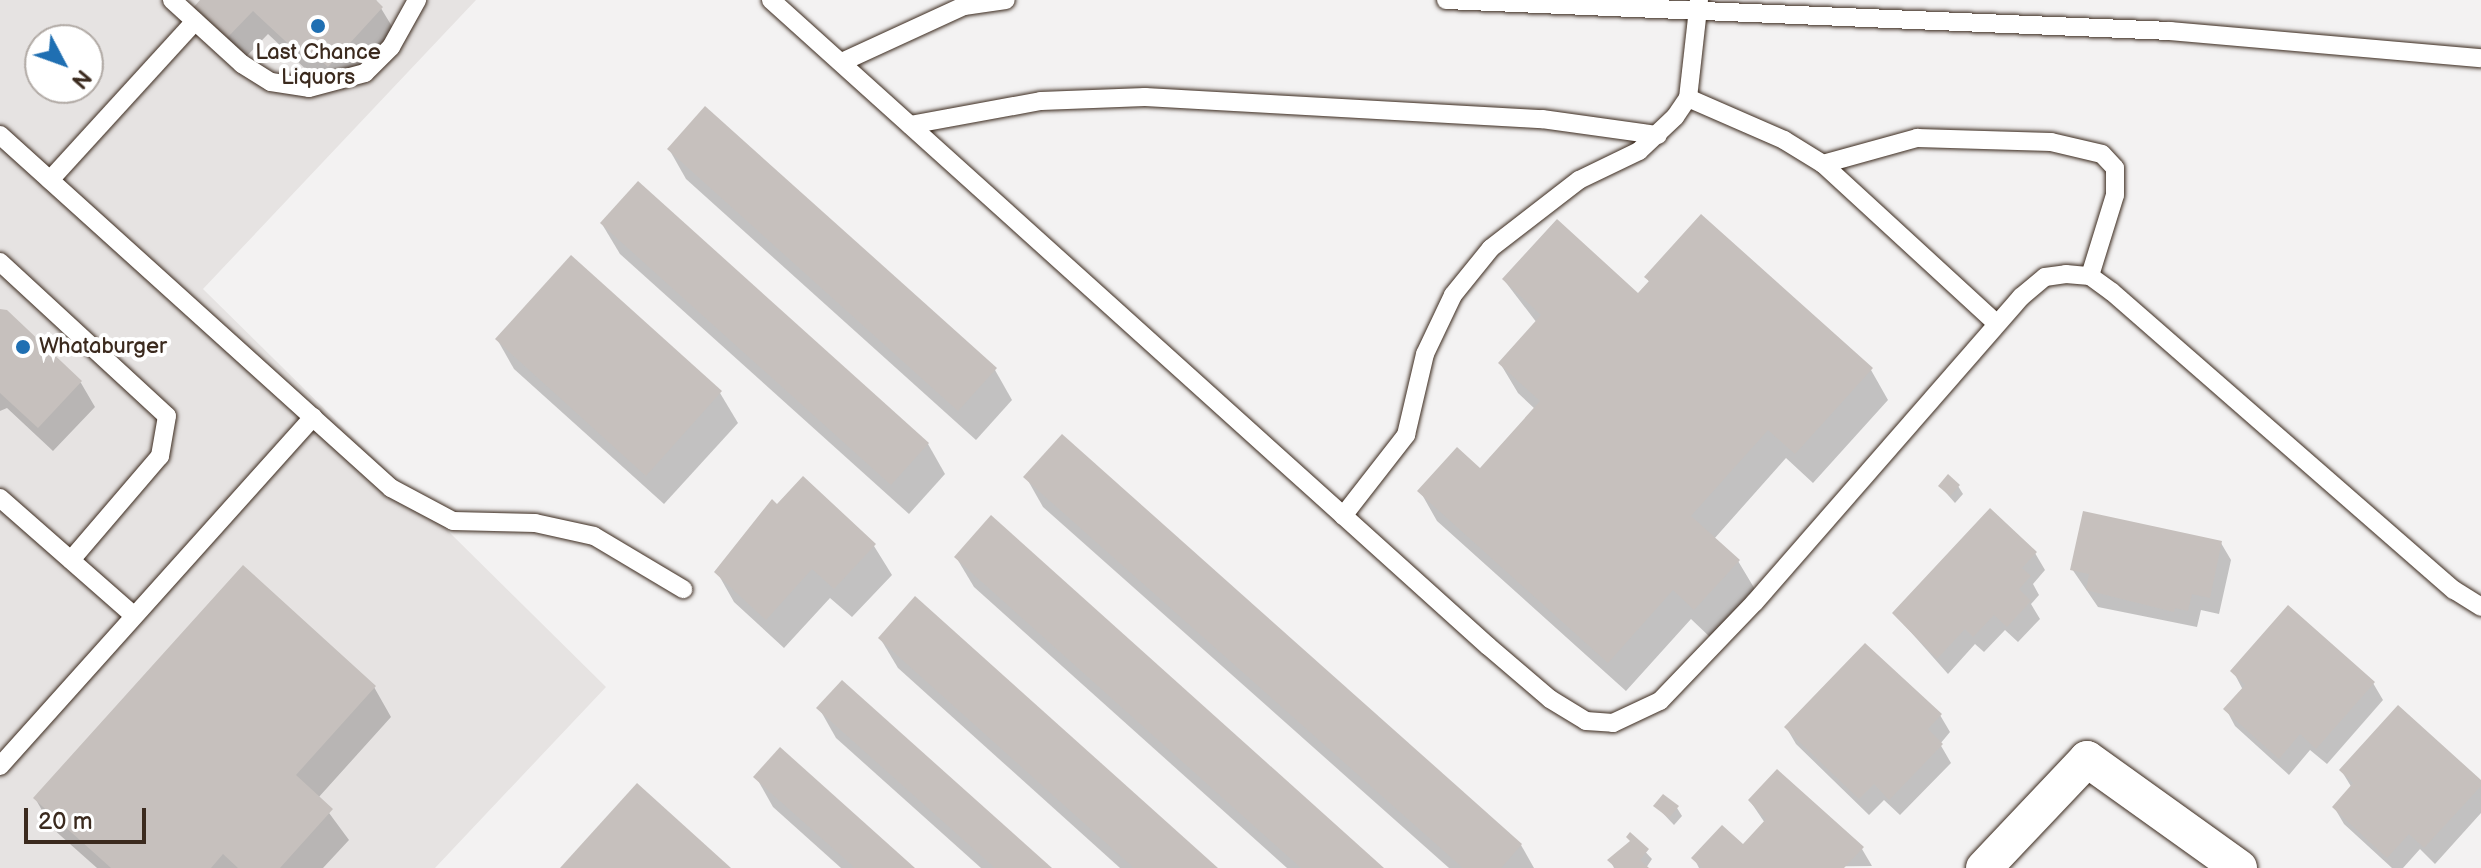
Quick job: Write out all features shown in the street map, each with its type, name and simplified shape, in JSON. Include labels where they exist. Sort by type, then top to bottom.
[{"type":"street","points":[[1984,868],[2087,759],[2239,868]]},
{"type":"lane","points":[[172,0],[242,64],[271,82],[309,88],[365,73],[391,47],[417,0]]},
{"type":"lane","points":[[771,0],[1343,516],[1550,699],[1586,721],[1613,723],[1639,715],[1672,689],[1997,324],[2045,277],[2090,276],[2454,590],[2481,607]]},
{"type":"lane","points":[[842,62],[964,6],[1006,0]]},
{"type":"lane","points":[[1446,0],[1699,6],[2170,31],[2481,58]]},
{"type":"lane","points":[[1343,516],[1406,435],[1425,354],[1453,295],[1491,248],[1579,180],[1639,151],[1658,135],[1688,98],[1699,6]]},
{"type":"lane","points":[[50,180],[195,21]]},
{"type":"lane","points":[[910,125],[1041,101],[1145,97],[1542,119],[1658,135]]},
{"type":"lane","points":[[1688,98],[1784,140],[1823,164],[1997,324]]},
{"type":"lane","points":[[0,136],[391,488],[423,509],[453,521],[535,523],[594,536],[683,589]]},
{"type":"lane","points":[[1823,164],[1917,138],[2051,142],[2102,154],[2115,168],[2115,195],[2090,276]]},
{"type":"lane","points":[[0,262],[167,416],[160,456],[71,560]]},
{"type":"lane","points":[[0,766],[313,417]]},
{"type":"lane","points":[[0,498],[133,615]]},
{"type":"shaded area","points":[[0,0],[476,0],[203,289],[606,687],[435,868],[0,868]]},
{"type":"building","name":"Last Chance Liquors","points":[[200,0],[376,0],[383,7],[328,67],[304,45],[297,52],[253,11],[225,40],[192,9]]},
{"type":"building","points":[[705,106],[997,368],[958,411],[667,149]]},
{"type":"building","points":[[638,181],[929,443],[891,485],[600,223]]},
{"type":"building","points":[[1701,214],[1873,368],[1795,454],[1768,430],[1691,516],[1740,560],[1694,610],[1673,590],[1608,663],[1417,491],[1457,447],[1480,468],[1540,401],[1498,363],[1541,315],[1502,279],[1557,219],[1638,293],[1649,281],[1644,277]]},
{"type":"building","points":[[571,255],[722,391],[646,476],[495,339]]},
{"type":"building","name":"Whataburger","points":[[0,309],[7,310],[82,381],[38,428],[0,393]]},
{"type":"building","points":[[1062,434],[1522,844],[1501,868],[1463,868],[1023,477]]},
{"type":"building","points":[[1948,474],[1960,485],[1950,496],[1938,486]]},
{"type":"building","points":[[803,476],[876,544],[834,589],[812,569],[766,620],[714,572],[772,499],[777,504]]},
{"type":"building","points":[[1990,508],[2037,552],[2022,568],[2031,576],[2019,589],[2031,601],[2007,627],[1994,615],[1973,637],[1965,629],[1937,659],[1892,613]]},
{"type":"building","points":[[2083,511],[2222,541],[2210,598],[2192,594],[2188,611],[2175,608],[2174,612],[2086,590],[2089,574],[2070,570]]},
{"type":"building","points":[[991,515],[1384,868],[1301,868],[954,557]]},
{"type":"building","points":[[243,565],[376,686],[296,775],[333,809],[280,868],[238,868],[223,854],[211,868],[111,868],[33,798]]},
{"type":"building","points":[[915,596],[1218,868],[1134,868],[878,638]]},
{"type":"building","points":[[2288,605],[2375,682],[2316,749],[2300,734],[2279,759],[2223,709],[2245,685],[2230,671]]},
{"type":"building","points":[[1865,643],[1942,714],[1928,729],[1943,744],[1889,800],[1874,784],[1859,799],[1784,727]]},
{"type":"building","points":[[842,680],[1052,868],[995,868],[816,708]]},
{"type":"building","points":[[2398,705],[2481,780],[2481,786],[2424,848],[2409,834],[2387,858],[2332,807],[2353,783],[2339,770]]},
{"type":"building","points":[[780,747],[915,868],[855,868],[753,777]]},
{"type":"building","points":[[1777,769],[1864,847],[1844,868],[1702,868],[1691,858],[1722,825],[1743,844],[1766,819],[1748,800]]},
{"type":"building","points":[[637,783],[731,868],[560,868]]},
{"type":"building","points":[[1663,794],[1679,806],[1669,818],[1653,806]]},
{"type":"building","points":[[1630,832],[1649,849],[1640,860],[1649,868],[1616,868],[1607,860],[1630,841],[1626,837]]},
{"type":"place","name":"Last Chance Liquors","points":[[318,26]]},
{"type":"place","name":"Whataburger","points":[[23,347]]}]
